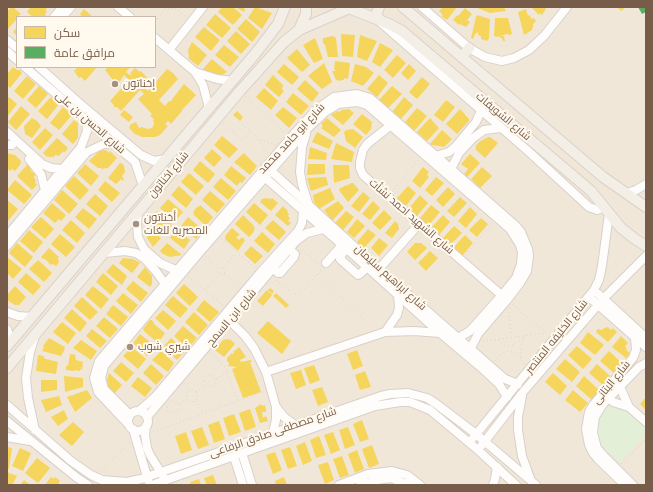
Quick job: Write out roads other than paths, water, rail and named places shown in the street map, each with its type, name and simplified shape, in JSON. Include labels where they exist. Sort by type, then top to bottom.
[{"type":"main road","name":"شارع اخناتون","points":[[9,344],[232,81],[278,24],[286,7]]},
{"type":"main road","points":[[278,24],[295,7]]},
{"type":"main road","points":[[299,30],[306,14],[306,7]]},
{"type":"main road","points":[[378,20],[379,7]]},
{"type":"main road","name":"شارع الشويفات","points":[[403,7],[604,178],[627,192],[646,207]]},
{"type":"main road","name":"شارع اخناتون","points":[[7,368],[217,118],[284,42],[299,30],[349,8]]},
{"type":"main road","name":"شارع الشويفات","points":[[349,8],[402,31],[591,190],[607,211],[628,234],[646,246]]},
{"type":"main road","points":[[462,57],[469,48]]},
{"type":"street","points":[[118,7],[129,12]]},
{"type":"street","points":[[169,50],[203,7]]},
{"type":"street","points":[[422,7],[469,48],[485,57],[502,61],[514,58],[529,50],[544,36],[567,7]]},
{"type":"street","points":[[378,20],[589,207],[607,211]]},
{"type":"street","points":[[156,39],[195,72],[209,77],[232,81]]},
{"type":"street","points":[[7,40],[16,47]]},
{"type":"street","points":[[7,51],[16,59]]},
{"type":"street","name":"شارع الحسن بن على","points":[[26,68],[141,155],[154,161],[166,160]]},
{"type":"street","name":"شارع الحسن بن على","points":[[41,68],[76,105],[86,119],[135,162],[143,186]]},
{"type":"street","points":[[195,72],[206,93],[209,108]]},
{"type":"street","name":"شارع ابو حامد محمد","points":[[270,166],[282,147],[317,109],[328,100],[334,96],[370,98],[436,156],[449,173],[514,234],[522,252],[521,264],[520,271],[506,299]]},
{"type":"street","name":"شارع ابو حامد محمد","points":[[357,98],[391,124],[424,154],[516,226],[525,240],[530,256],[527,271],[520,283],[483,322],[454,340]]},
{"type":"street","name":"شارع ابو حامد محمد","points":[[130,415],[104,388],[101,378],[102,371],[108,361],[179,272],[270,166],[315,120],[331,107],[357,98]]},
{"type":"street","points":[[436,156],[445,154],[456,146],[476,122],[481,111]]},
{"type":"street","points":[[7,246],[84,150],[87,131],[86,119]]},
{"type":"street","name":"شارع الشهيد احمد نشأت","points":[[391,124],[367,144],[363,150],[360,162],[360,168],[363,175],[506,299]]},
{"type":"street","points":[[449,173],[459,153],[473,138],[484,130],[500,128]]},
{"type":"street","points":[[306,209],[300,172],[302,147],[307,129]]},
{"type":"street","points":[[7,132],[42,164],[62,169]]},
{"type":"street","points":[[9,143],[32,162],[38,169],[43,178],[45,190]]},
{"type":"street","points":[[7,236],[62,169],[84,150],[104,144],[114,143]]},
{"type":"street","points":[[135,162],[142,161],[141,155]]},
{"type":"street","name":"شارع ابراهيم سليمان","points":[[270,166],[323,229],[379,269],[454,340]]},
{"type":"street","name":"شارع ابو حامد محمد","points":[[179,272],[200,252],[255,190],[262,176]]},
{"type":"street","name":"شارع ابراهيم سليمان","points":[[262,176],[306,209],[440,333],[470,349],[505,379],[518,384]]},
{"type":"street","points":[[627,192],[636,190],[646,184]]},
{"type":"street","points":[[255,190],[267,188],[279,190]]},
{"type":"street","name":"شارع ابن السمح","points":[[140,411],[155,397],[260,273],[298,232],[306,209]]},
{"type":"street","name":"شارع الخليفه المنتصر","points":[[469,443],[594,290],[602,266],[607,211]]},
{"type":"street","points":[[138,212],[138,237],[144,249],[160,263],[179,272]]},
{"type":"street","points":[[379,269],[419,224]]},
{"type":"street","name":"شارع ابن السمح","points":[[147,417],[273,268],[302,236],[312,231],[323,229]]},
{"type":"street","points":[[326,263],[347,246]]},
{"type":"street","points":[[347,246],[340,256],[340,259],[358,275],[367,267]]},
{"type":"street","points":[[105,252],[125,251],[136,253],[156,270],[167,287]]},
{"type":"street","name":"شارع الخليفه المنتصر","points":[[478,450],[523,392],[601,302],[646,256]]},
{"type":"street","name":"شارع ابو حامد محمد","points":[[132,430],[98,392],[95,386],[94,374],[99,361],[167,287]]},
{"type":"street","points":[[594,290],[601,302],[640,336],[646,347]]},
{"type":"street","points":[[385,332],[397,314],[399,302],[398,295]]},
{"type":"street","points":[[589,298],[601,302]]},
{"type":"street","points":[[7,312],[18,316],[32,317]]},
{"type":"street","points":[[229,320],[245,336],[254,348],[266,372],[276,407],[276,420],[273,432]]},
{"type":"street","name":"شارع ابو حامد محمد","points":[[470,349],[483,322]]},
{"type":"street","points":[[7,329],[9,344]]},
{"type":"street","points":[[35,430],[28,398],[26,378],[30,352],[38,331]]},
{"type":"street","points":[[266,372],[385,332],[414,331],[440,333]]},
{"type":"street","name":"شارع البتانى","points":[[617,384],[633,358],[640,336]]},
{"type":"street","name":"شارع ابراهيم سليمان","points":[[470,349],[499,384],[507,397]]},
{"type":"street","name":"شارع البتانى","points":[[633,485],[624,482],[597,448],[593,433],[595,417],[607,395],[617,384],[646,363]]},
{"type":"street","points":[[617,384],[629,408]]},
{"type":"street","points":[[523,392],[518,412],[518,430],[522,456],[533,483]]},
{"type":"street","name":"شارع مصطفى صادق الرفاعى","points":[[7,405],[71,460],[96,478],[106,481],[127,482],[381,396],[395,393],[408,393],[427,398],[435,403],[476,434],[533,483]]},
{"type":"street","points":[[607,395],[613,402],[629,408],[646,422]]},
{"type":"street","name":"شارع مصطفى صادق الرفاعى","points":[[151,485],[375,406],[410,402],[430,410],[478,450],[516,485]]},
{"type":"street","points":[[276,407],[284,417],[295,425]]},
{"type":"street","points":[[151,485],[128,420],[130,415],[134,412],[140,411],[147,417],[145,435],[150,455],[161,471],[165,481]]},
{"type":"street","points":[[7,421],[88,485]]},
{"type":"street","points":[[132,430],[140,431],[146,426]]},
{"type":"street","points":[[7,437],[31,441]]},
{"type":"street","points":[[238,455],[243,485]]},
{"type":"street","points":[[238,455],[252,485]]},
{"type":"street","points":[[493,485],[497,468]]},
{"type":"street","points":[[342,484],[368,474],[392,471],[407,475],[420,485]]},
{"type":"street","points":[[360,485],[391,478],[409,485]]},
{"type":"place","name":"إخناتون","points":[[115,84]]},
{"type":"place","name":"أخناتون المصرية للغات","points":[[136,224]]},
{"type":"place","name":"شيري شوب","points":[[130,347]]}]
